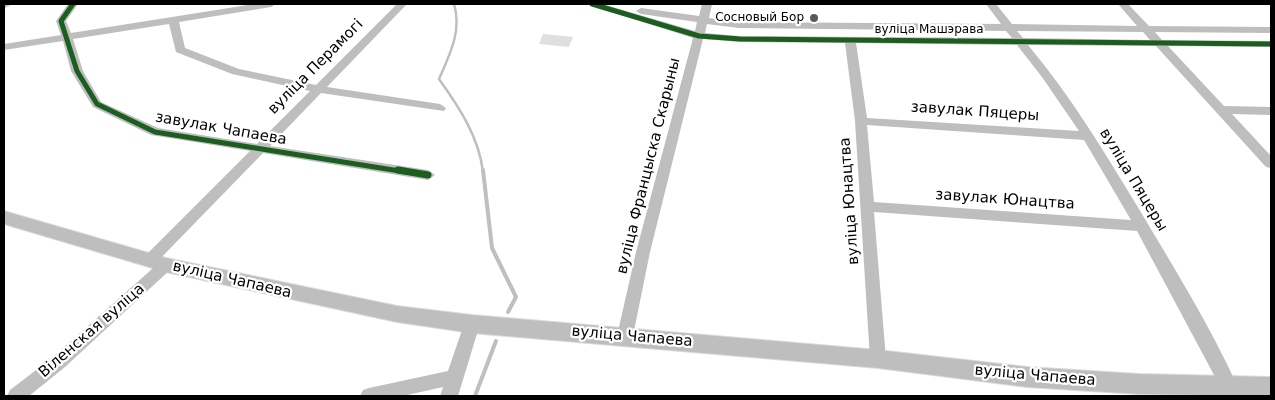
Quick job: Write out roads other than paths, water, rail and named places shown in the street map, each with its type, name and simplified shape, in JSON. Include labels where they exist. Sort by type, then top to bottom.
[{"type":"main road","name":"вуліца Чапаева","points":[[4,218],[158,263],[396,314],[472,324],[878,359],[1027,377],[1139,384],[1271,386]]},
{"type":"street","name":"завулак Чапаева","points":[[73,4],[61,21],[68,36],[77,71],[97,104],[155,132],[428,174]]},
{"type":"street","points":[[4,47],[271,4]]},
{"type":"street","name":"вуліца Перамогі","points":[[158,263],[258,149],[402,4]]},
{"type":"street","name":"вуліца Машэрава","points":[[592,4],[699,36],[740,39],[1271,44]]},
{"type":"street","name":"вуліца Машэрава","points":[[600,4],[739,25],[1271,30]]},
{"type":"street","name":"вуліца Францыска Скарыны","points":[[625,336],[643,252],[707,4]]},
{"type":"street","name":"вуліца Пяцеры","points":[[991,4],[1007,27],[1022,42],[1055,85],[1087,136],[1142,226],[1200,328],[1228,385]]},
{"type":"street","points":[[1122,4],[1271,164]]},
{"type":"street","points":[[172,20],[180,50],[236,72],[318,89],[440,108]]},
{"type":"street","points":[[1234,30],[1249,44]]},
{"type":"street","name":"вуліца Юнацтва","points":[[850,41],[861,121],[878,359]]},
{"type":"street","points":[[1221,110],[1271,111]]},
{"type":"street","name":"завулак Пяцеры","points":[[861,121],[1087,136]]},
{"type":"street","name":"завулак Юнацтва","points":[[866,206],[1142,226]]},
{"type":"street","name":"Віленская вуліца","points":[[16,396],[59,362],[158,263]]},
{"type":"street","points":[[449,396],[472,324]]},
{"type":"street","points":[[369,396],[454,377]]},
{"type":"waterway","points":[[454,4],[457,24],[456,33],[451,51],[439,79],[454,100],[473,135],[483,172]]},
{"type":"waterway","points":[[483,170],[492,248],[516,297],[508,312]]},
{"type":"waterway","points":[[475,396],[496,341]]},
{"type":"place","name":"Сосновый Бор","points":[[814,18]]}]
